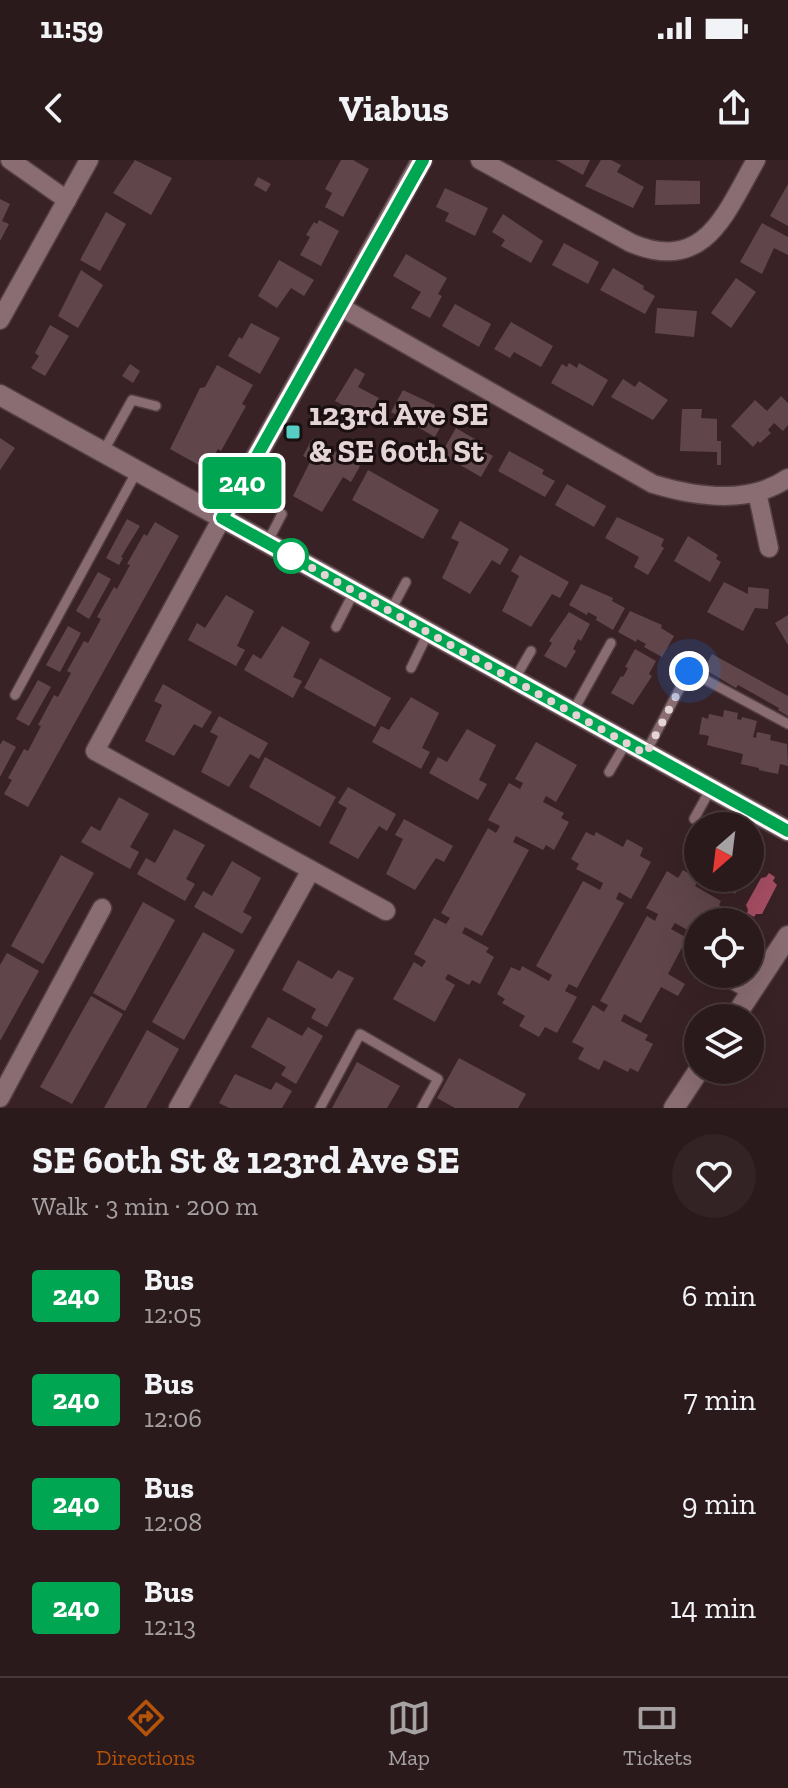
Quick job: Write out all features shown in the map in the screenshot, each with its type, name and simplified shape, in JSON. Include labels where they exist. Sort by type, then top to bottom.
[{"type":"street","points":[[10,160],[67,200]]},
{"type":"street","points":[[0,320],[89,160]]},
{"type":"street","points":[[386,911],[95,751],[422,160]]},
{"type":"street","points":[[480,160],[651,252],[678,252],[699,242],[715,229],[756,160]]},
{"type":"street","points":[[339,306],[653,484],[704,495],[757,492],[788,478]]},
{"type":"street","points":[[0,395],[788,831]]},
{"type":"street","points":[[757,492],[769,548]]},
{"type":"street","points":[[178,1108],[311,870]]},
{"type":"street","points":[[17,1108],[0,1098],[102,908]]},
{"type":"street","points":[[743,1004],[786,943]]},
{"type":"street","points":[[674,1108],[690,1084]]},
{"type":"lane","points":[[103,452],[132,400],[156,406]]},
{"type":"lane","points":[[15,695],[137,471]]},
{"type":"lane","points":[[267,543],[282,514]]},
{"type":"lane","points":[[390,612],[406,582]]},
{"type":"lane","points":[[336,627],[354,592]]},
{"type":"lane","points":[[411,668],[428,633]]},
{"type":"lane","points":[[572,713],[611,643]]},
{"type":"lane","points":[[514,680],[531,651]]},
{"type":"lane","points":[[646,754],[689,671],[788,724]]},
{"type":"lane","points":[[609,772],[626,743]]},
{"type":"lane","points":[[698,812],[710,790]]},
{"type":"lane","points":[[738,988],[749,995]]},
{"type":"lane","points":[[320,1108],[360,1034],[438,1079],[422,1108]]},
{"type":"shaded area","points":[[769,873],[775,877],[773,881],[777,885],[764,910],[747,908],[753,892],[764,892]]},
{"type":"building","points":[[135,160],[172,178],[151,215],[113,193]]},
{"type":"building","points":[[341,160],[353,160],[369,169],[343,217],[325,207],[332,193],[325,189]]},
{"type":"building","points":[[556,160],[590,160],[583,175]]},
{"type":"building","points":[[601,160],[611,160],[621,165],[617,172],[644,187],[633,208],[585,186]]},
{"type":"building","points":[[258,177],[271,184],[266,192],[254,185]]},
{"type":"building","points":[[656,180],[700,181],[700,204],[655,205]]},
{"type":"building","points":[[788,184],[788,226],[770,216]]},
{"type":"building","points":[[445,188],[488,208],[475,236],[445,221],[449,213],[436,207]]},
{"type":"building","points":[[0,199],[10,204],[2,221],[9,224],[0,241]]},
{"type":"building","points":[[106,212],[126,224],[100,271],[80,260]]},
{"type":"building","points":[[503,214],[543,241],[531,263],[501,246],[505,240],[492,232]]},
{"type":"building","points":[[319,220],[339,231],[321,266],[300,255],[310,237],[306,235],[314,222],[317,224]]},
{"type":"building","points":[[762,223],[788,237],[788,255],[774,248],[762,274],[740,262]]},
{"type":"building","points":[[564,243],[599,262],[588,284],[552,265]]},
{"type":"building","points":[[406,254],[447,278],[438,294],[442,296],[430,318],[411,308],[421,292],[393,276]]},
{"type":"building","points":[[279,260],[314,280],[304,296],[291,288],[277,308],[258,296]]},
{"type":"building","points":[[613,268],[655,296],[645,314],[600,290]]},
{"type":"building","points":[[81,270],[103,285],[78,328],[58,316]]},
{"type":"building","points":[[736,278],[756,292],[731,328],[711,313]]},
{"type":"building","points":[[455,304],[491,324],[479,347],[442,326]]},
{"type":"building","points":[[657,308],[697,311],[694,337],[655,333]]},
{"type":"building","points":[[511,322],[553,346],[541,367],[514,352],[510,358],[494,349]]},
{"type":"building","points":[[251,323],[280,338],[260,374],[228,356]]},
{"type":"building","points":[[50,325],[69,336],[45,376],[31,368],[39,356],[35,353]]},
{"type":"building","points":[[569,363],[577,368],[579,363],[608,380],[593,406],[551,383],[562,364],[567,367]]},
{"type":"building","points":[[130,364],[140,371],[133,383],[122,376]]},
{"type":"building","points":[[217,365],[253,385],[242,404],[246,406],[221,451],[218,449],[206,469],[170,449],[200,388],[205,387]]},
{"type":"building","points":[[355,368],[365,374],[358,387],[379,398],[368,418],[335,401]]},
{"type":"building","points":[[623,379],[635,387],[639,381],[668,400],[653,420],[611,397]]},
{"type":"building","points":[[403,390],[435,405],[434,408],[447,415],[435,437],[391,412]]},
{"type":"building","points":[[781,396],[788,403],[788,425],[783,431],[774,423],[768,430],[771,433],[753,447],[731,426],[755,400],[767,411]]},
{"type":"building","points":[[682,409],[702,409],[701,418],[717,419],[721,465],[717,465],[717,452],[680,451]]},
{"type":"building","points":[[456,428],[485,445],[482,450],[493,456],[481,477],[441,454]]},
{"type":"building","points":[[0,438],[15,448],[0,470]]},
{"type":"building","points":[[312,439],[360,466],[351,482],[343,477],[322,512],[293,496],[311,460],[303,456]]},
{"type":"building","points":[[509,451],[544,470],[542,474],[555,481],[545,497],[498,471]]},
{"type":"building","points":[[368,470],[439,510],[423,539],[352,500]]},
{"type":"building","points":[[567,484],[606,506],[594,527],[555,505]]},
{"type":"building","points":[[617,517],[664,539],[661,546],[664,548],[648,575],[634,567],[639,557],[605,538]]},
{"type":"building","points":[[127,519],[140,526],[119,565],[106,558]]},
{"type":"building","points":[[460,521],[509,549],[500,565],[492,560],[470,594],[442,578],[459,542],[451,538]]},
{"type":"building","points":[[155,522],[179,536],[28,807],[4,794],[12,780],[8,778],[24,749],[28,751],[54,695],[58,697],[71,673],[67,671],[84,641],[88,643],[101,619],[97,617],[114,587],[117,589],[144,534],[147,536]]},
{"type":"building","points":[[688,536],[718,555],[716,559],[721,562],[710,582],[674,561]]},
{"type":"building","points":[[520,555],[569,582],[560,598],[552,594],[531,627],[502,611],[519,576],[511,571]]},
{"type":"building","points":[[98,572],[111,579],[89,619],[76,611]]},
{"type":"building","points":[[724,582],[748,594],[748,587],[769,589],[768,609],[755,608],[743,631],[707,612]]},
{"type":"building","points":[[581,584],[613,598],[612,601],[625,608],[613,630],[596,620],[597,617],[569,605]]},
{"type":"building","points":[[226,595],[254,611],[237,646],[245,650],[236,666],[188,640],[197,623],[205,628]]},
{"type":"building","points":[[630,611],[662,625],[661,628],[674,636],[662,657],[644,647],[646,644],[618,632]]},
{"type":"building","points":[[569,612],[590,624],[581,641],[578,639],[573,649],[576,651],[566,668],[544,656],[552,643],[549,641]]},
{"type":"building","points":[[788,615],[788,645],[775,623]]},
{"type":"building","points":[[68,626],[81,633],[60,672],[46,665]]},
{"type":"building","points":[[282,626],[310,642],[293,677],[302,681],[293,698],[244,670],[253,654],[261,659]]},
{"type":"building","points":[[635,649],[656,661],[649,674],[652,676],[633,705],[611,693],[628,668],[625,667]]},
{"type":"building","points":[[712,654],[788,696],[788,716],[738,685],[736,688],[704,669]]},
{"type":"building","points":[[320,658],[391,698],[375,727],[304,688]]},
{"type":"building","points":[[38,680],[51,687],[29,726],[16,719]]},
{"type":"building","points":[[163,684],[212,712],[202,728],[194,724],[174,756],[145,741],[162,705],[154,701]]},
{"type":"building","points":[[411,697],[439,713],[422,748],[430,752],[421,769],[372,742],[381,726],[389,730]]},
{"type":"building","points":[[724,710],[738,713],[737,719],[741,720],[742,717],[757,721],[753,737],[756,738],[757,732],[771,735],[770,740],[787,744],[788,766],[780,764],[778,774],[759,770],[741,764],[743,754],[707,745],[709,736],[699,734],[702,717],[708,719],[709,714],[723,717]]},
{"type":"building","points":[[219,716],[268,743],[259,759],[250,754],[229,787],[201,772],[218,736],[210,732]]},
{"type":"building","points":[[467,729],[496,745],[479,780],[487,784],[478,800],[429,773],[438,757],[447,762]]},
{"type":"building","points":[[3,740],[16,747],[0,777],[0,745]]},
{"type":"building","points":[[536,742],[577,765],[556,802],[546,796],[543,802],[564,813],[561,818],[569,822],[554,850],[546,845],[543,850],[516,836],[513,842],[529,850],[482,936],[465,927],[462,933],[489,948],[486,952],[494,957],[480,984],[472,980],[469,985],[448,974],[445,979],[455,985],[435,1022],[393,999],[414,962],[422,967],[426,961],[414,954],[434,918],[446,924],[450,918],[441,913],[488,828],[496,833],[500,826],[488,820],[509,783],[520,789],[523,783],[515,779]]},
{"type":"building","points":[[265,757],[336,797],[320,827],[249,787]]},
{"type":"building","points":[[348,787],[396,814],[387,831],[379,826],[358,859],[329,843],[347,808],[338,803]]},
{"type":"building","points":[[119,797],[149,814],[130,847],[139,852],[130,869],[81,842],[91,826],[100,831]]},
{"type":"building","points":[[404,819],[453,846],[444,862],[436,858],[415,890],[386,874],[403,839],[395,835]]},
{"type":"building","points":[[174,829],[205,845],[186,879],[195,884],[185,901],[137,874],[146,858],[155,863]]},
{"type":"building","points":[[586,832],[594,836],[596,832],[623,847],[627,839],[643,848],[640,856],[651,862],[631,899],[619,892],[616,899],[624,903],[577,988],[569,984],[565,991],[577,997],[557,1033],[545,1027],[539,1037],[519,1026],[525,1016],[502,1003],[505,999],[497,994],[511,967],[520,971],[522,966],[549,981],[552,975],[536,966],[583,881],[600,890],[603,883],[576,869],[579,864],[571,859]]},
{"type":"building","points":[[61,855],[94,873],[43,964],[11,946]]},
{"type":"building","points":[[232,861],[261,878],[243,912],[252,917],[242,934],[194,907],[203,891],[212,896]]},
{"type":"building","points":[[667,871],[678,878],[684,871],[684,892],[705,892],[721,901],[719,905],[724,908],[684,908],[684,928],[675,923],[671,929],[684,936],[684,944],[668,974],[684,986],[678,996],[661,987],[641,1023],[624,1014],[621,1021],[648,1035],[645,1040],[653,1044],[638,1072],[630,1068],[628,1072],[604,1060],[599,1070],[578,1059],[584,1048],[572,1042],[593,1005],[604,1012],[608,1005],[600,1001],[647,916],[655,921],[658,914],[646,908]]},
{"type":"building","points":[[143,902],[175,920],[125,1011],[93,993]]},
{"type":"building","points":[[203,932],[235,950],[184,1040],[152,1022]]},
{"type":"building","points":[[7,953],[39,971],[0,1041],[0,965]]},
{"type":"building","points":[[298,960],[332,979],[338,970],[354,978],[327,1027],[311,1018],[316,1009],[282,990]]},
{"type":"building","points":[[91,996],[123,1014],[72,1104],[40,1087]]},
{"type":"building","points":[[268,1017],[302,1036],[308,1027],[323,1036],[296,1084],[281,1075],[286,1067],[251,1047]]},
{"type":"building","points":[[147,1030],[179,1049],[146,1108],[104,1108]]},
{"type":"building","points":[[459,1058],[526,1094],[518,1108],[455,1108],[437,1098]]},
{"type":"building","points":[[357,1062],[400,1086],[387,1108],[332,1108]]},
{"type":"building","points":[[235,1074],[271,1090],[276,1082],[292,1091],[282,1108],[229,1108],[219,1103]]},
{"type":"bus line","name":"240","points":[[423,160],[222,518],[788,831]]},
{"type":"place","name":"123rd Ave SE & SE 60th St","points":[[293,432]]},
{"type":"route","points":[[291,556],[646,754],[689,671]]}]
